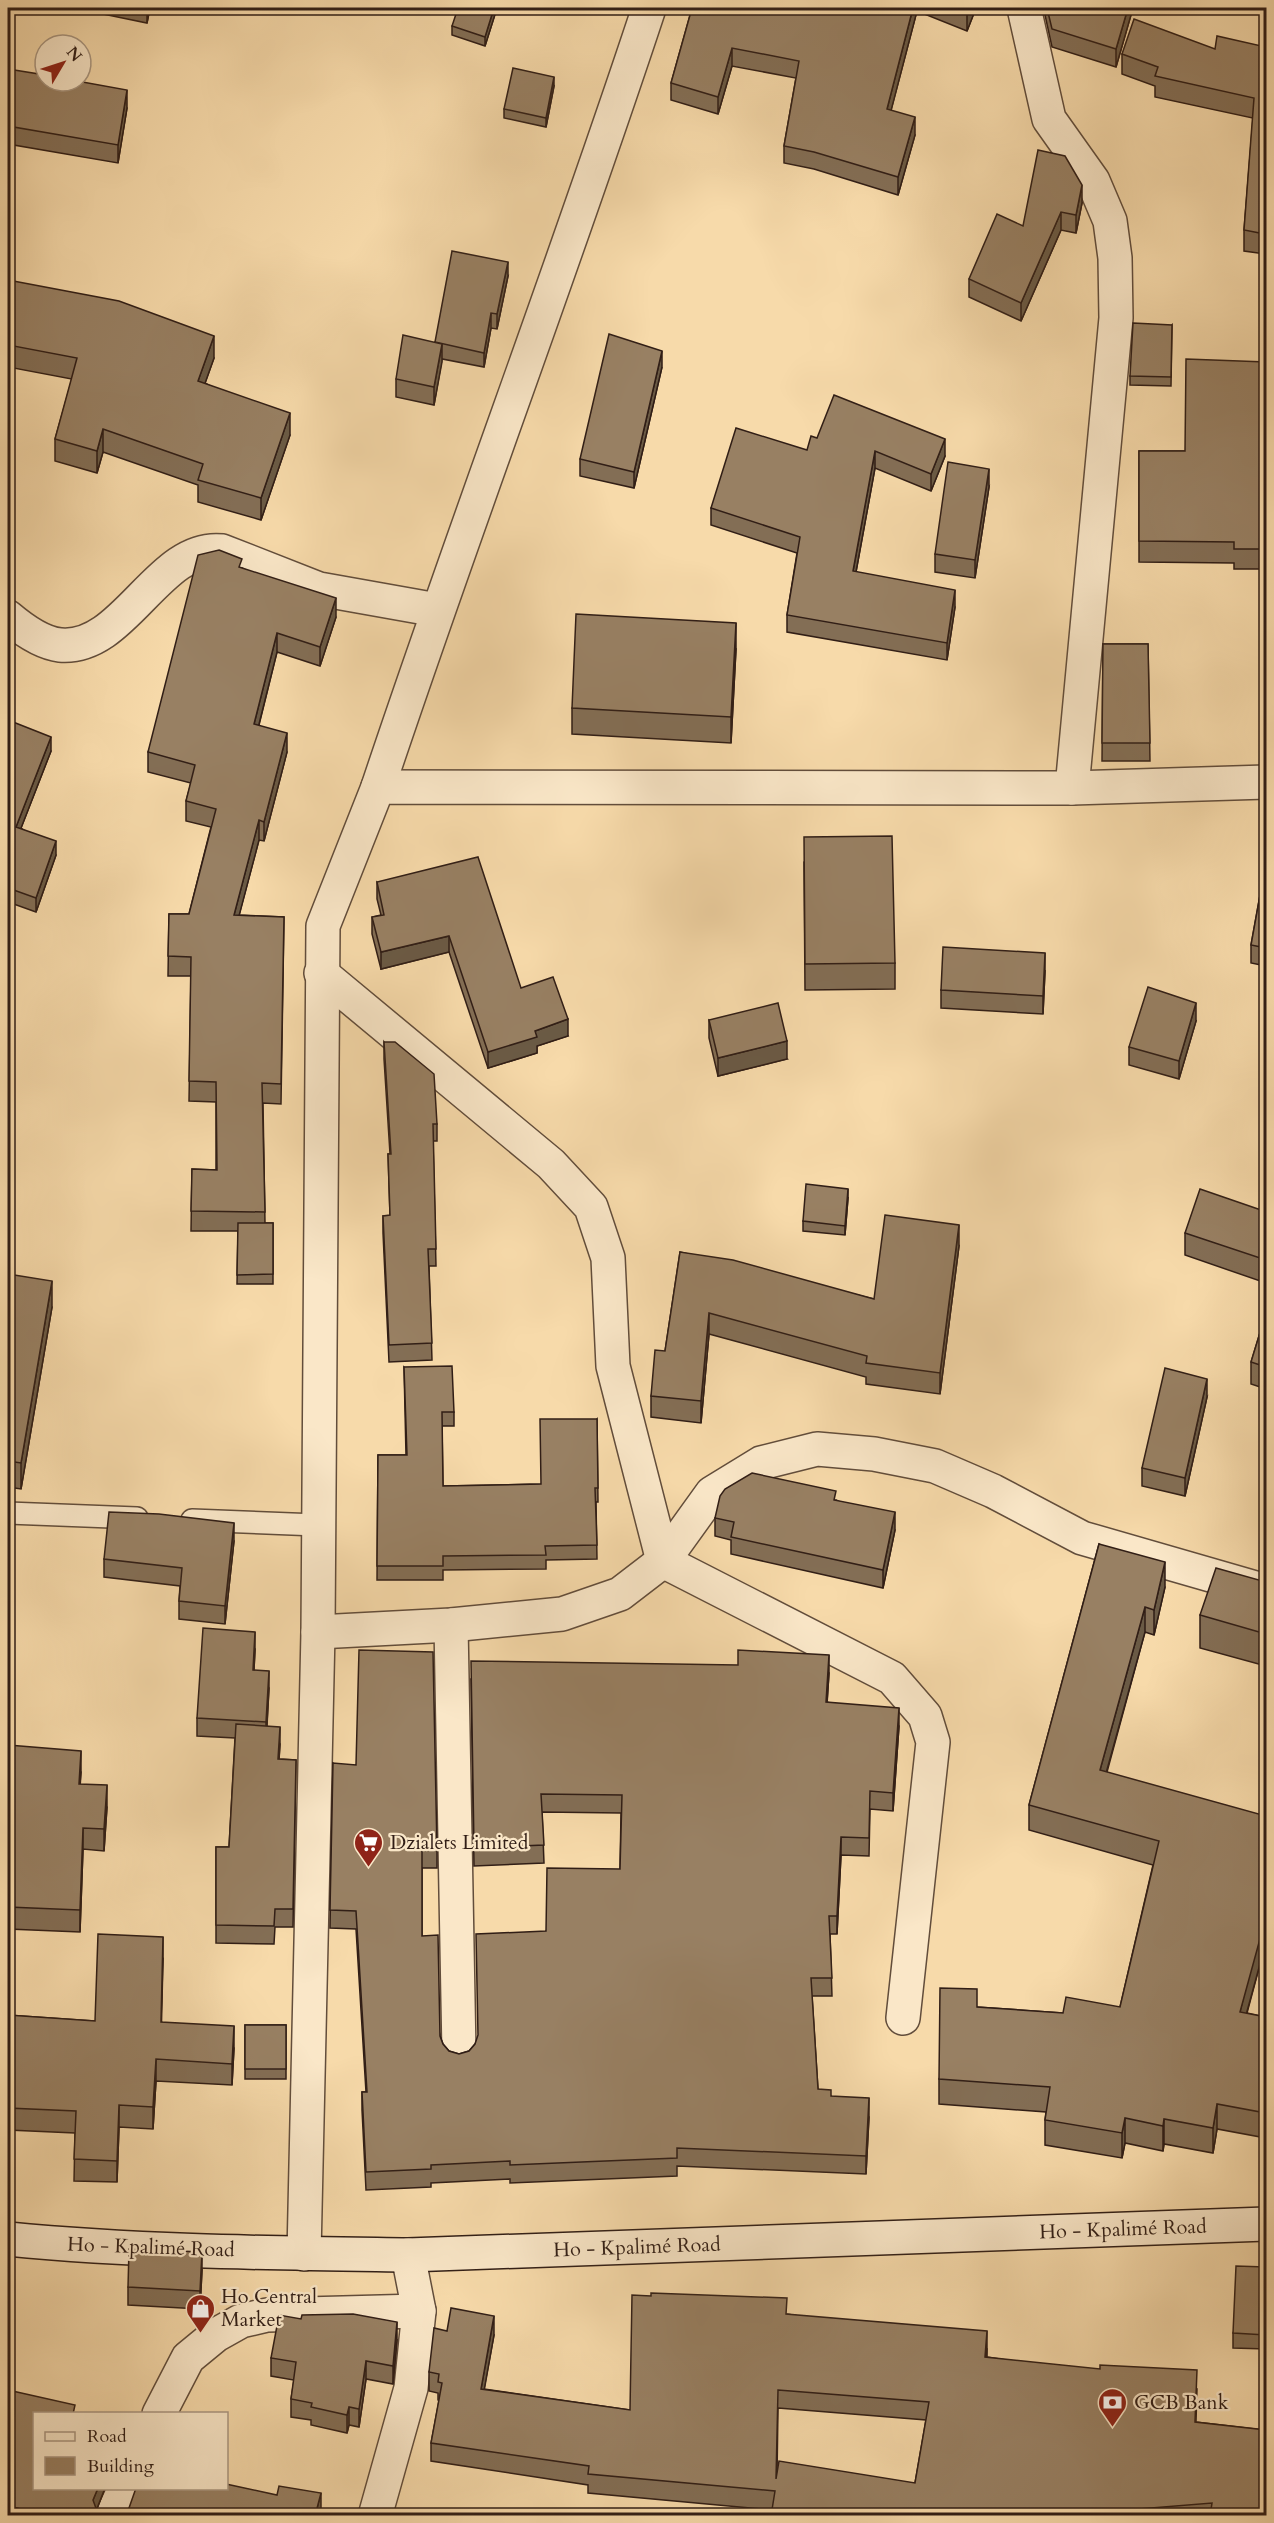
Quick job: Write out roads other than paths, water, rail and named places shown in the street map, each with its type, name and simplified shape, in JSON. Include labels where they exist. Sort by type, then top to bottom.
[{"type":"street","points":[[304,2254],[318,1632],[323,926],[378,788],[438,610],[549,304],[649,8]]},
{"type":"street","points":[[1024,8],[1049,119],[1093,181],[1110,221],[1115,258],[1116,318],[1072,788]]},
{"type":"street","points":[[8,617],[39,637],[60,645],[87,641],[108,628],[180,563],[208,549],[222,550],[319,589],[438,610]]},
{"type":"street","points":[[378,788],[1072,788],[1266,782]]},
{"type":"street","points":[[321,973],[551,1164],[591,1208],[608,1258],[613,1366],[663,1562],[892,1678],[925,1716],[933,1743],[903,2018]]},
{"type":"street","points":[[318,1632],[451,1624],[562,1614],[620,1594],[663,1562],[712,1493],[761,1462],[817,1449],[874,1454],[934,1466],[993,1491],[1082,1538],[1266,1591]]},
{"type":"street","points":[[451,1624],[459,2053]]},
{"type":"street","name":"Ho - Kpalimé Road","points":[[8,2239],[60,2244],[304,2254],[408,2255],[1266,2224]]},
{"type":"street","points":[[375,2516],[411,2388],[419,2311],[408,2255]]},
{"type":"street","points":[[160,2412],[188,2358],[216,2335],[241,2321],[267,2315],[419,2311]]},
{"type":"street","points":[[112,2516],[124,2490]]},
{"type":"lane","points":[[8,1514],[317,1525]]},
{"type":"place","name":"Dzialets Limited","points":[[369,1868]]},
{"type":"place","name":"Ho Central Market","points":[[200,2334]]},
{"type":"place","name":"GCB Bank","points":[[1113,2428]]}]
